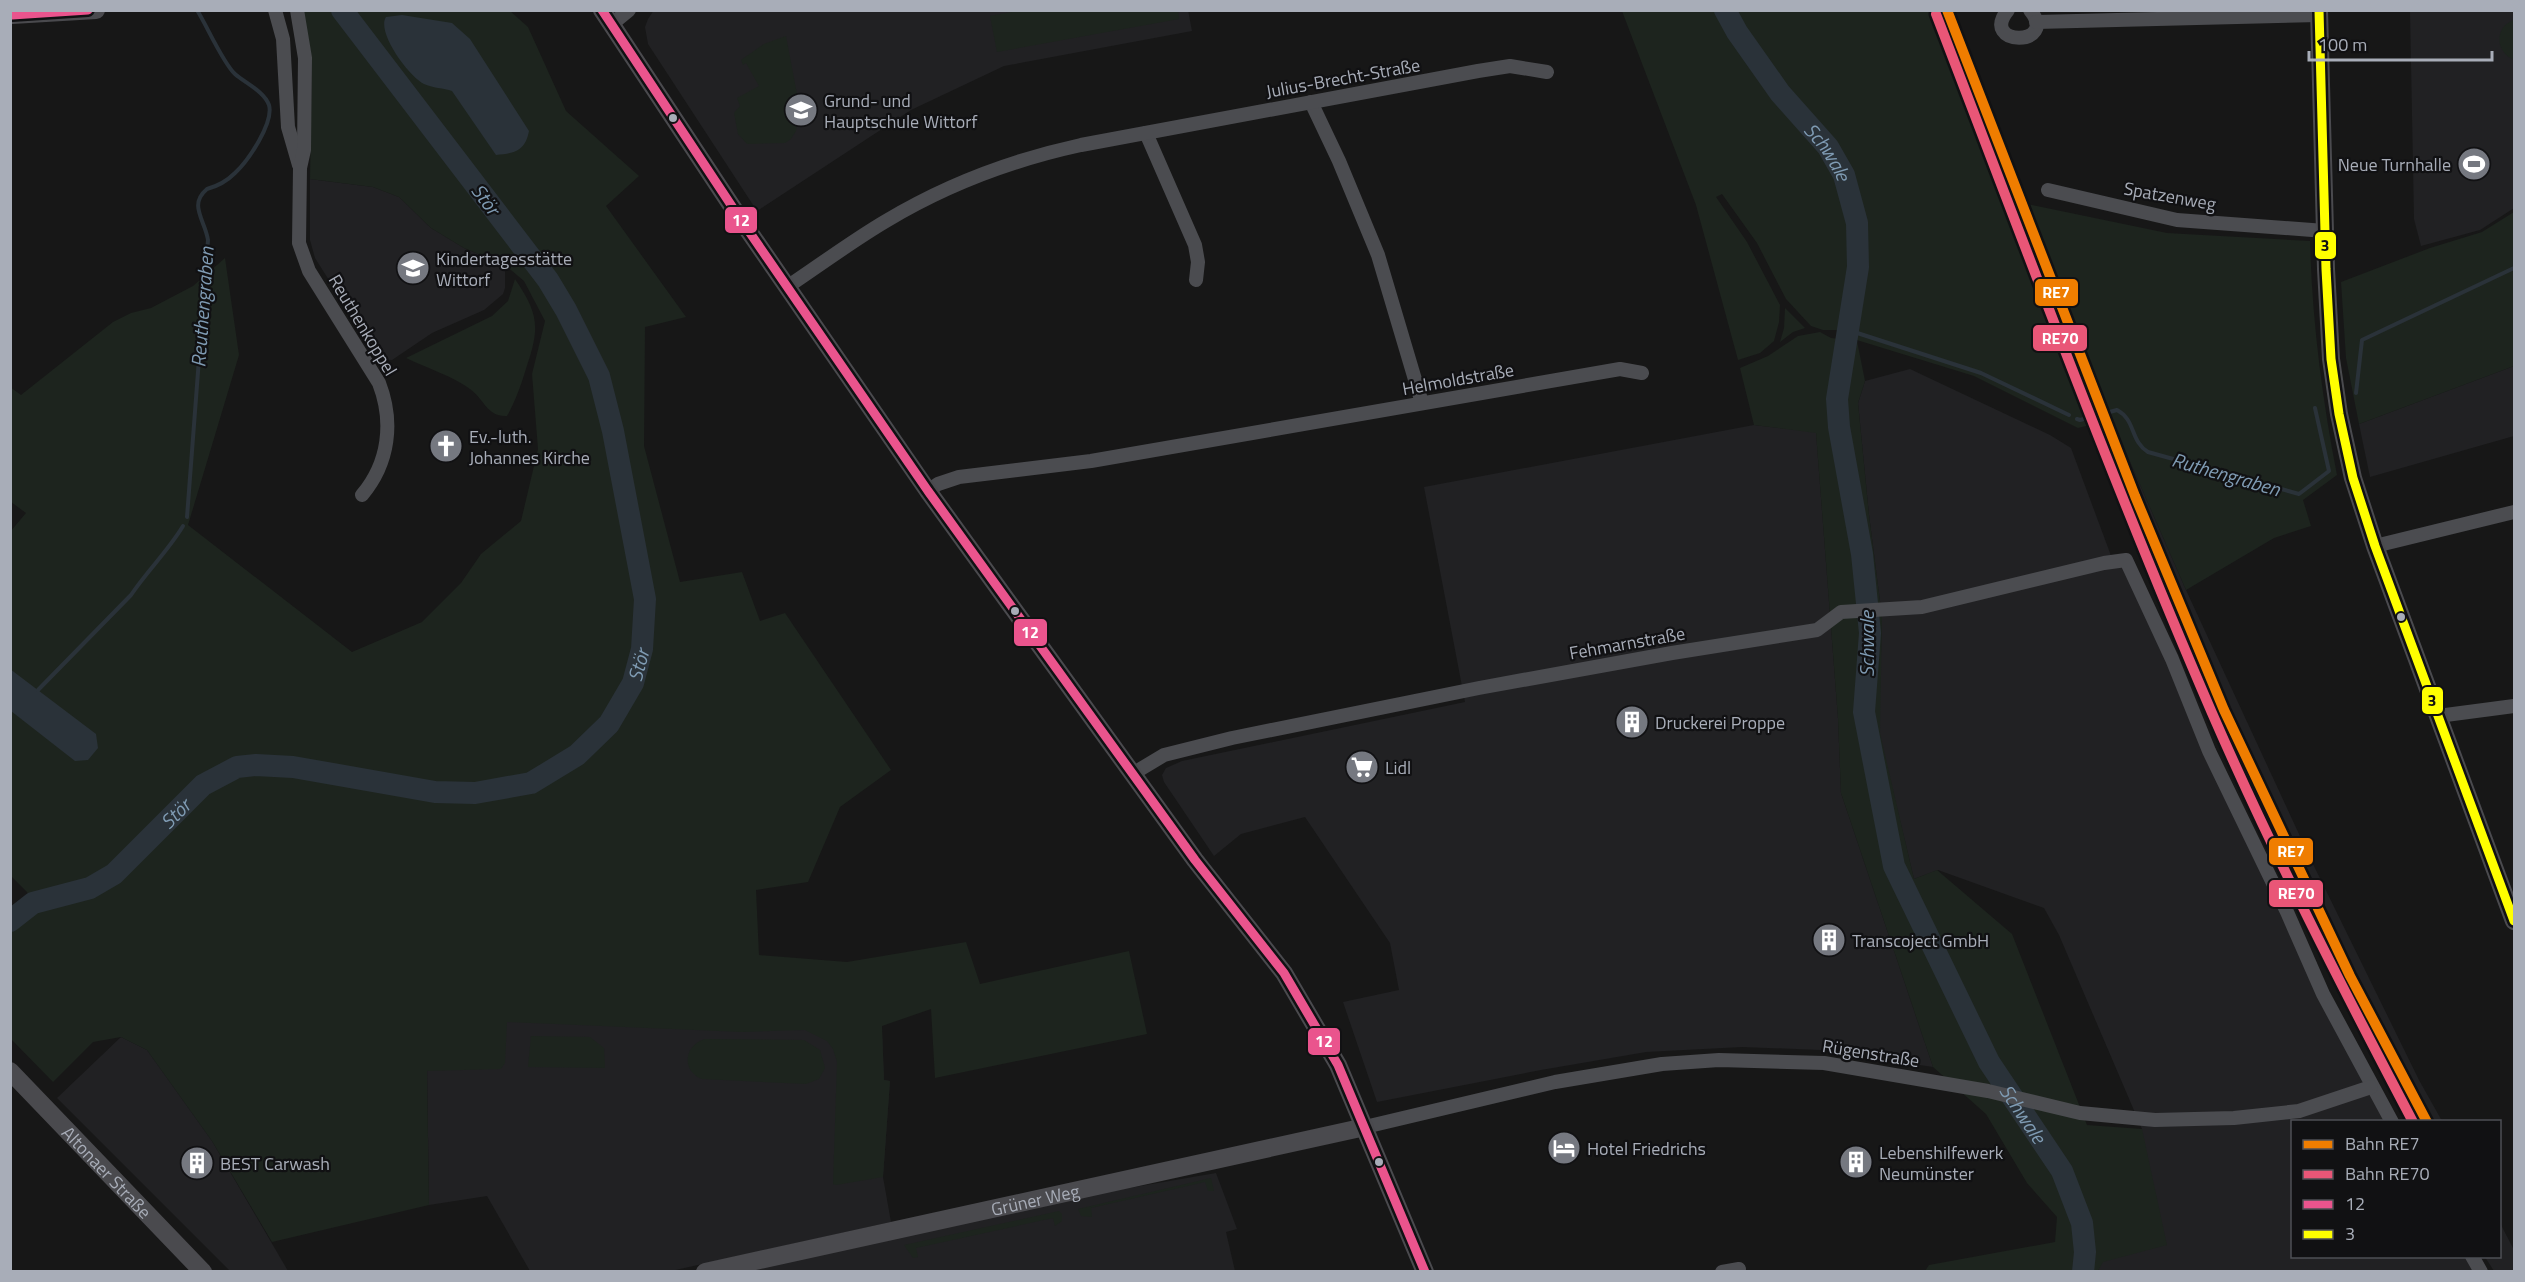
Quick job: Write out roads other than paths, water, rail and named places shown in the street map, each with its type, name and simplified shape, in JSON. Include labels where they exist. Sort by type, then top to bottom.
[{"type":"street","points":[[12,17],[96,10]]},
{"type":"street","name":"Reuthenkoppel","points":[[275,10],[283,39],[288,127],[300,168]]},
{"type":"street","name":"Reuthenkoppel","points":[[297,10],[305,58],[304,150],[300,168],[299,243],[309,271],[379,383],[386,401],[387,443],[380,468],[362,495]]},
{"type":"street","points":[[629,10],[607,17],[787,287],[928,491],[1195,860],[1284,974],[1338,1065],[1425,1272]]},
{"type":"street","points":[[2007,10],[2002,24],[2010,38],[2025,38],[2033,32],[2033,16],[2319,13],[2331,359],[2339,414],[2353,477],[2375,546],[2514,921]]},
{"type":"street","name":"Julius-Brecht-Straße","points":[[787,287],[884,222],[943,190],[1033,157],[1081,145],[1510,66],[1547,72]]},
{"type":"street","points":[[1311,102],[1339,161],[1378,255],[1422,404]]},
{"type":"street","points":[[1146,133],[1194,245],[1198,262],[1196,280]]},
{"type":"street","name":"Spatzenweg","points":[[2048,190],[2177,220],[2325,231]]},
{"type":"street","name":"Helmoldstraße","points":[[928,491],[938,484],[959,477],[1091,461],[1620,369],[1642,373]]},
{"type":"street","points":[[2375,546],[2514,512]]},
{"type":"street","name":"Fehmarnstraße","points":[[1134,774],[1164,755],[1232,738],[1525,680],[1672,653],[1817,630],[1841,612],[1922,607],[2104,563],[2126,560],[2172,659],[2209,751],[2287,912],[2323,994],[2371,1087]]},
{"type":"street","points":[[2438,716],[2514,705]]},
{"type":"street","name":"Rügenstraße","points":[[1365,1127],[1566,1080],[1662,1064],[1719,1060],[1824,1062],[1996,1093],[2080,1113],[2155,1120],[2234,1118],[2298,1111],[2371,1087]]},
{"type":"street","name":"Altonaer Straße","points":[[10,1071],[203,1272]]},
{"type":"street","points":[[2371,1087],[2391,1120]]},
{"type":"street","name":"Grüner Weg","points":[[705,1272],[1365,1127]]},
{"type":"street","points":[[2473,1258],[2481,1272]]},
{"type":"street","points":[[1722,1272],[1739,1269]]},
{"type":"waterway","name":"Reuthengraben","points":[[187,517],[208,240],[199,213],[199,201],[207,189],[229,178],[246,160],[259,141],[270,113],[267,100],[230,69],[197,10]]},
{"type":"waterway","name":"Stör","points":[[10,921],[33,903],[90,888],[114,874],[203,785],[237,767],[256,765],[293,767],[435,792],[475,793],[531,783],[577,755],[609,724],[633,683],[642,649],[645,599],[613,431],[599,376],[566,310],[548,280],[342,10]]},
{"type":"waterway","name":"Schwale","points":[[1725,10],[1737,32],[1780,93],[1828,147],[1844,175],[1857,223],[1858,267],[1837,399],[1839,427],[1862,554],[1870,633],[1864,712],[1894,866],[1989,1062],[2062,1171],[2082,1223],[2085,1252],[2083,1272]]},
{"type":"waterway","name":"Ruthengraben","points":[[2356,393],[2362,340],[2514,268]]},
{"type":"waterway","name":"Ruthengraben","points":[[1848,330],[1981,373],[2069,415]]},
{"type":"waterway","name":"Ruthengraben","points":[[2077,419],[2117,410],[2127,419],[2138,442],[2148,452],[2299,494],[2329,471],[2315,408]]},
{"type":"waterway","name":"Reuthengraben","points":[[38,690],[131,595],[183,526]]},
{"type":"rail line","name":"RE7","points":[[1947,10],[2135,496],[2224,710],[2350,976],[2426,1120]]},
{"type":"rail line","name":"RE70","points":[[1936,14],[2105,453],[2212,713],[2309,919],[2412,1120]]},
{"type":"place","name":"Grund- und Hauptschule Wittorf","points":[[801,110]]},
{"type":"place","name":"Neue Turnhalle","points":[[2474,164]]},
{"type":"place","name":"Kindertagesstätte Wittorf","points":[[413,268]]},
{"type":"place","name":"Ev.-luth. Johannes Kirche","points":[[446,446]]},
{"type":"place","name":"Druckerei Proppe","points":[[1632,722]]},
{"type":"place","name":"Lidl","points":[[1362,767]]},
{"type":"place","name":"Transcoject GmbH","points":[[1829,940]]},
{"type":"place","name":"Hotel Friedrichs","points":[[1564,1148]]},
{"type":"place","name":"Lebenshilfewerk Neumünster","points":[[1856,1162]]},
{"type":"place","name":"BEST Carwash","points":[[197,1163]]}]
